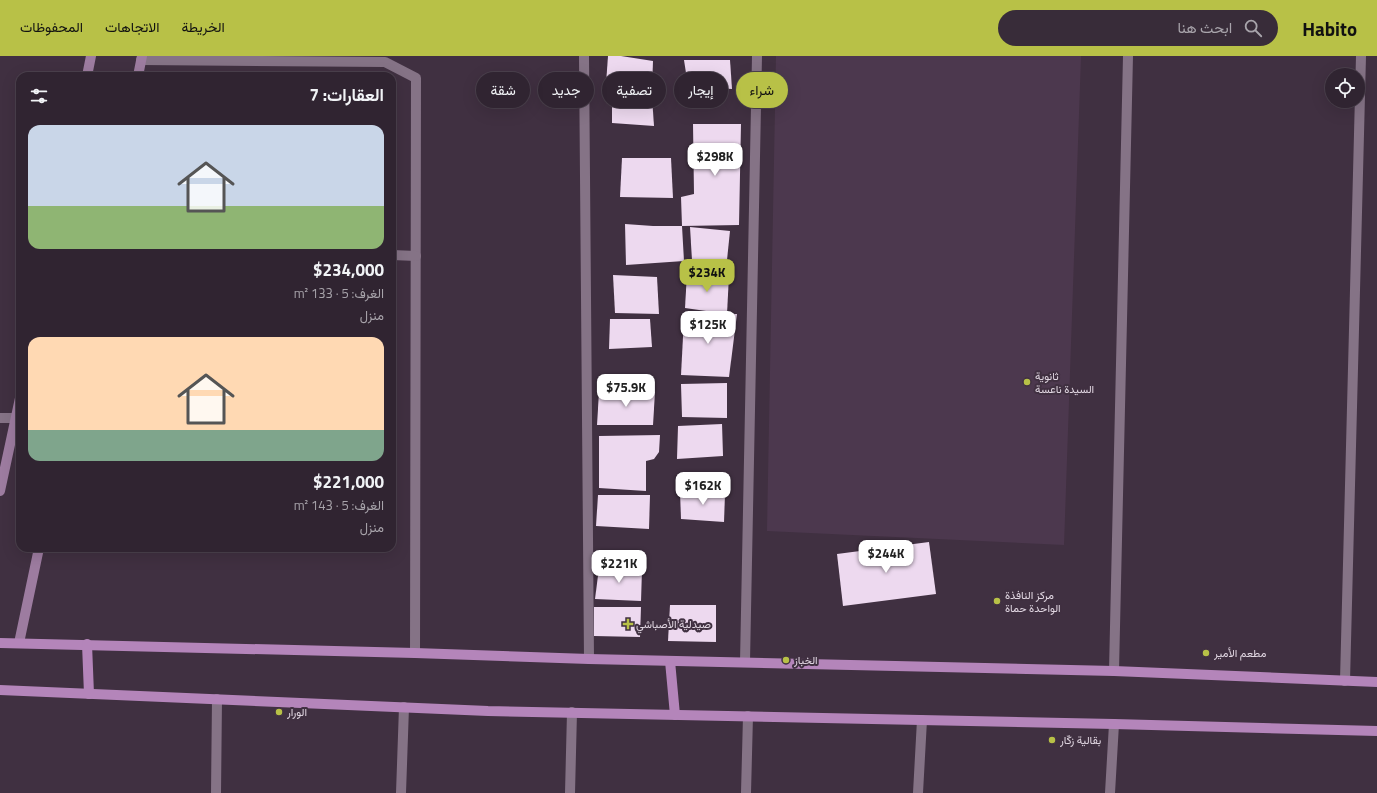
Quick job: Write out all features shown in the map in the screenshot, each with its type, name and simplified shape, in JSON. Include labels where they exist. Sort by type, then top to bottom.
[{"type":"main road","points":[[88,72],[92,56]]},
{"type":"main road","points":[[139,72],[142,58]]},
{"type":"main road","points":[[0,491],[16,418]]},
{"type":"main road","points":[[19,643],[38,552]]},
{"type":"main road","points":[[0,643],[1114,671],[1377,682]]},
{"type":"main road","points":[[87,644],[89,694]]},
{"type":"main road","points":[[670,661],[675,715]]},
{"type":"main road","points":[[0,690],[488,711],[1377,731]]},
{"type":"street","points":[[584,56],[589,659]]},
{"type":"street","points":[[745,662],[757,56]]},
{"type":"street","points":[[1114,671],[1128,56]]},
{"type":"street","points":[[1345,681],[1361,56]]},
{"type":"street","points":[[142,58],[385,62],[416,78],[415,653]]},
{"type":"street","points":[[396,255],[416,256]]},
{"type":"street","points":[[0,418],[16,418]]},
{"type":"street","points":[[216,793],[217,699]]},
{"type":"street","points":[[401,793],[404,707]]},
{"type":"street","points":[[570,793],[572,712]]},
{"type":"street","points":[[746,793],[748,716]]},
{"type":"street","points":[[918,793],[922,720]]},
{"type":"street","points":[[1110,793],[1114,724]]},
{"type":"shaded area","points":[[776,56],[1081,56],[1064,545],[767,531],[775,108],[788,108],[788,72],[776,72]]},
{"type":"building","points":[[608,56],[621,56],[653,61],[653,72],[607,72]]},
{"type":"building","points":[[684,60],[730,60],[732,89],[728,89],[728,72],[686,72]]},
{"type":"building","points":[[612,108],[653,108],[654,126],[612,123]]},
{"type":"building","points":[[693,124],[741,124],[739,225],[682,226],[681,197],[694,194]]},
{"type":"building","points":[[622,158],[671,158],[673,198],[620,197]]},
{"type":"building","points":[[625,224],[682,226],[684,261],[626,265]]},
{"type":"building","points":[[690,227],[730,231],[727,260],[692,260]]},
{"type":"building","points":[[687,273],[729,275],[727,314],[685,308]]},
{"type":"building","points":[[613,275],[657,277],[659,314],[615,313]]},
{"type":"building","points":[[737,314],[729,377],[681,375],[684,318]]},
{"type":"building","points":[[610,319],[650,319],[652,347],[609,349]]},
{"type":"building","points":[[727,383],[727,418],[682,417],[681,384]]},
{"type":"building","points":[[599,392],[655,392],[653,425],[597,425]]},
{"type":"building","points":[[722,424],[723,456],[677,459],[678,426]]},
{"type":"building","points":[[660,435],[659,452],[654,459],[646,461],[646,491],[599,488],[599,436]]},
{"type":"building","points":[[680,491],[725,494],[724,522],[681,519]]},
{"type":"building","points":[[598,495],[650,495],[649,529],[596,526]]},
{"type":"building","points":[[929,542],[936,594],[843,606],[837,554]]},
{"type":"building","points":[[599,568],[642,569],[641,601],[595,599]]},
{"type":"building","points":[[670,605],[716,605],[716,642],[668,641]]},
{"type":"building","points":[[594,607],[641,607],[640,637],[594,636]]},
{"type":"place","name":"ثانوية السيدة ناعسة","points":[[1027,382]]},
{"type":"place","name":"مركز النافذة الواحدة حماة","points":[[997,601]]},
{"type":"place","name":"صيدلية الأصباشي","points":[[628,624]]},
{"type":"place","name":"مطعم الأمير","points":[[1206,653]]},
{"type":"place","name":"الخباز","points":[[786,660]]},
{"type":"place","name":"الورار","points":[[279,712]]},
{"type":"place","name":"بقالية زكّار","points":[[1052,740]]}]
